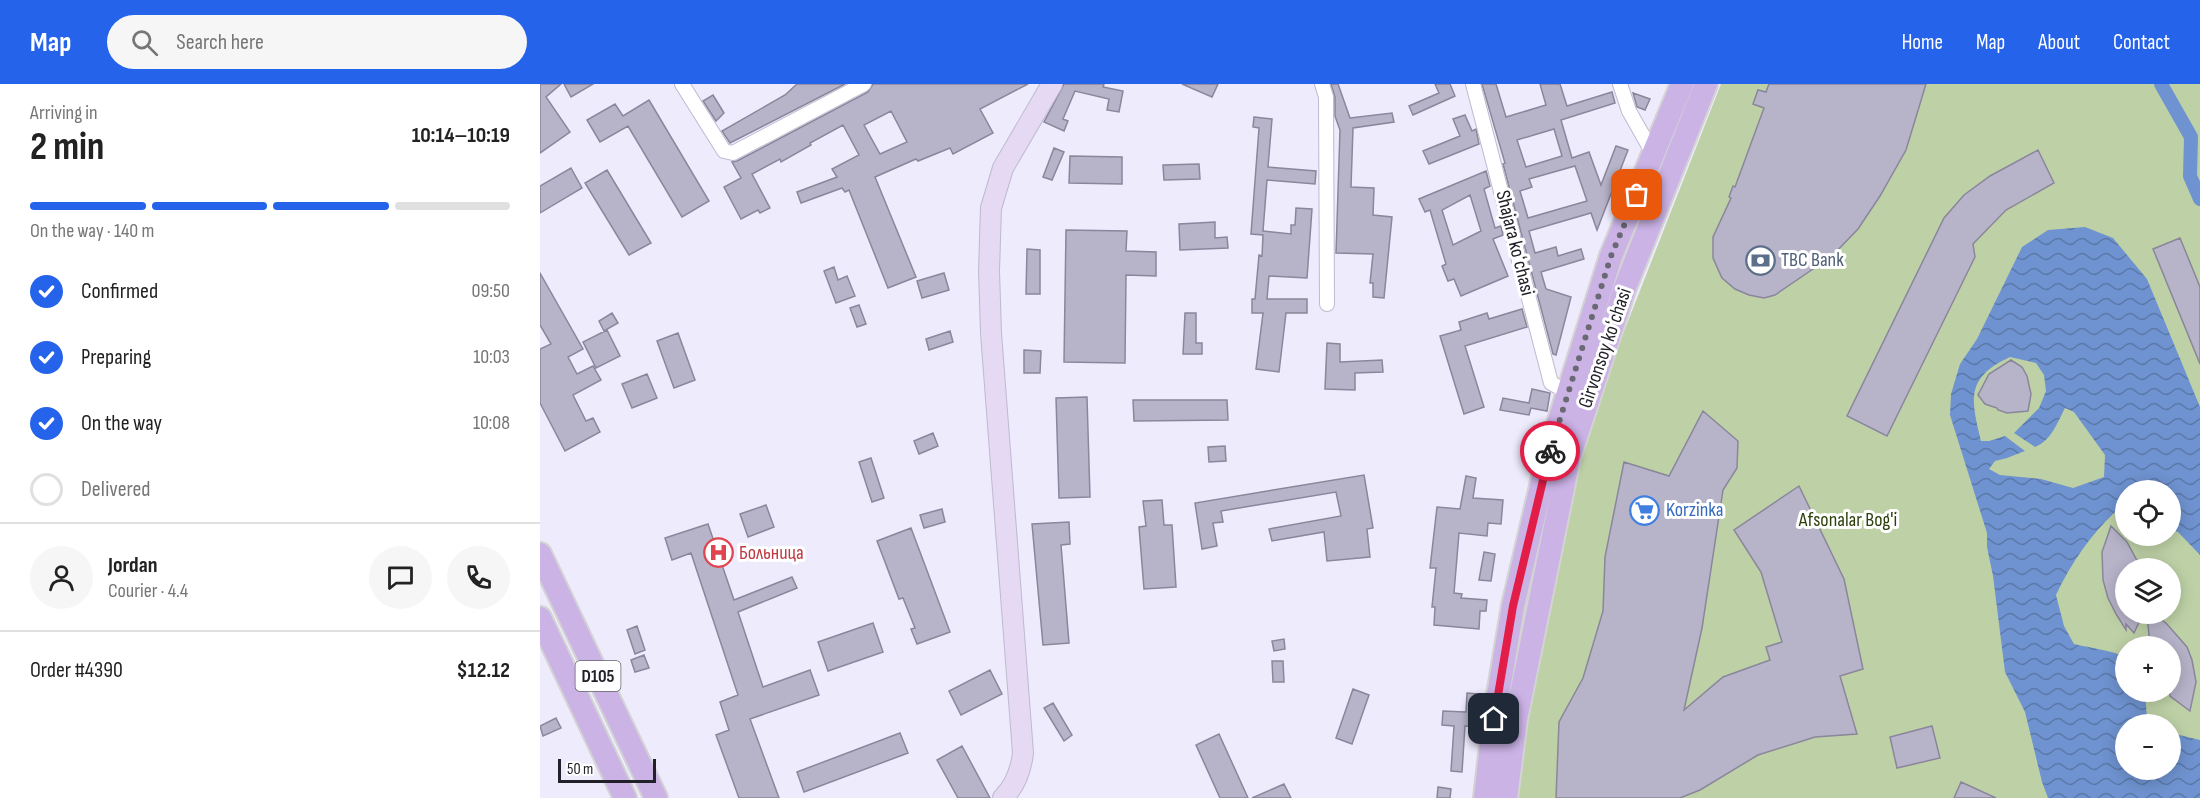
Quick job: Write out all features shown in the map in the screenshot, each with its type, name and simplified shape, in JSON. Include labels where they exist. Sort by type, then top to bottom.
[{"type":"main road","name":"Girvonsoy koʻchasi","points":[[1485,798],[1494,719],[1513,606],[1548,456],[1611,256],[1682,84]]},
{"type":"main road","name":"Girvonsoy koʻchasi","points":[[1506,798],[1516,719],[1569,458],[1624,290],[1706,84]]},
{"type":"main road","name":"D105","points":[[540,554],[656,798]]},
{"type":"main road","name":"D105","points":[[540,618],[625,798]]},
{"type":"street","points":[[682,84],[724,151],[732,153],[864,84]]},
{"type":"street","points":[[1003,798],[1010,792],[1021,771],[1023,753],[991,333],[989,271],[991,208],[1003,168],[1052,84]]},
{"type":"street","points":[[1322,84],[1326,97],[1327,304]]},
{"type":"street","name":"Shajara koʻchasi","points":[[1473,84],[1551,383],[1569,393]]},
{"type":"street","points":[[1620,84],[1629,111],[1654,155]]},
{"type":"green space","name":"Afsonalar Bog'i","points":[[1721,84],[2200,84],[2200,798],[1516,798],[1570,469]]},
{"type":"water","points":[[2085,227],[2113,238],[2147,279],[2200,407],[2200,555],[2181,535],[2181,480],[2115,480],[2115,512],[2089,540],[2056,595],[2064,626],[2074,644],[2115,653],[2115,702],[2146,702],[2147,714],[2115,714],[2115,780],[2181,780],[2181,735],[2200,740],[2200,798],[2048,798],[2025,712],[2005,672],[1987,533],[1950,415],[1951,394],[1960,364],[1977,339],[2022,247],[2048,230]],"holes":[[[2010,357],[2036,363],[2044,375],[2046,391],[2039,408],[2014,433],[2035,447],[2050,436],[2065,408],[2074,412],[2105,455],[2104,477],[2073,488],[2041,479],[2000,475],[1989,469],[1995,461],[2025,451],[2005,436],[1981,441],[1974,402],[1978,382],[1995,365]]]},
{"type":"building","points":[[540,84],[561,84],[546,97],[570,132],[540,153]]},
{"type":"building","points":[[564,84],[593,84],[571,97]]},
{"type":"building","points":[[797,84],[845,84],[730,143],[722,131],[785,95]]},
{"type":"building","points":[[873,84],[1028,84],[980,109],[993,133],[953,154],[950,148],[918,161],[916,159],[875,177],[916,277],[888,288],[849,190],[845,192],[842,188],[801,203],[797,192],[837,177],[832,169],[859,155],[843,125],[781,162],[780,159],[752,174],[770,208],[760,213],[758,210],[741,219],[724,187],[741,178],[732,162],[868,92]],"holes":[[[891,111],[907,142],[880,154],[864,125]]]},
{"type":"building","points":[[1064,84],[1104,84],[1103,87],[1123,91],[1119,112],[1107,110],[1109,99],[1075,91],[1063,119],[1068,121],[1064,131],[1044,122]]},
{"type":"building","points":[[1182,84],[1218,84],[1212,97]]},
{"type":"building","points":[[1331,84],[1338,84],[1350,118],[1392,113],[1394,122],[1353,128],[1351,187],[1374,188],[1373,215],[1392,217],[1384,298],[1373,297],[1373,283],[1370,283],[1373,254],[1336,253],[1340,130],[1335,116],[1335,97]]},
{"type":"building","points":[[1435,84],[1450,84],[1455,96],[1413,115],[1409,106],[1439,93]]},
{"type":"building","points":[[1482,84],[1496,84],[1506,117],[1546,105],[1540,84],[1560,84],[1567,106],[1612,92],[1615,103],[1561,120],[1572,158],[1589,152],[1601,185],[1616,146],[1628,150],[1597,230],[1591,213],[1529,231],[1535,253],[1556,247],[1558,256],[1581,249],[1584,259],[1541,272],[1546,289],[1571,297],[1556,355],[1553,354],[1503,164],[1505,163]],"holes":[[[1554,129],[1562,156],[1526,167],[1517,140]],[[1575,166],[1587,201],[1528,218],[1520,191],[1532,187],[1529,179]]]},
{"type":"building","points":[[1769,84],[1926,84],[1906,150],[1858,229],[1832,256],[1775,295],[1764,298],[1735,289],[1722,278],[1713,258],[1713,237],[1731,198],[1729,197],[1733,186],[1735,187],[1764,108],[1753,104],[1758,90],[1766,92]]},
{"type":"building","points":[[1633,93],[1650,99],[1645,110],[1637,107]]},
{"type":"building","points":[[713,95],[724,113],[716,121],[703,101]]},
{"type":"building","points":[[649,100],[709,201],[682,217],[628,126],[600,142],[587,120],[615,104],[623,116]]},
{"type":"building","points":[[1465,115],[1472,131],[1476,129],[1479,144],[1429,164],[1423,151],[1460,136],[1453,119]]},
{"type":"building","points":[[1254,117],[1272,119],[1268,167],[1316,171],[1315,184],[1267,180],[1263,231],[1291,234],[1291,225],[1295,225],[1296,208],[1312,209],[1307,278],[1269,276],[1267,299],[1307,299],[1307,313],[1286,313],[1279,372],[1256,369],[1263,313],[1252,313],[1252,299],[1255,299],[1263,235],[1251,234],[1259,128],[1253,127]]},
{"type":"building","points":[[1054,148],[1064,152],[1052,180],[1043,177]]},
{"type":"building","points":[[2038,150],[2054,183],[2006,210],[1973,244],[1975,257],[1887,436],[1847,416],[1944,218],[1964,195],[1990,176]]},
{"type":"building","points":[[1070,156],[1122,157],[1122,184],[1069,183]]},
{"type":"building","points":[[1199,164],[1200,179],[1164,180],[1163,165]]},
{"type":"building","points":[[571,168],[582,188],[540,213],[540,186]]},
{"type":"building","points":[[607,170],[651,243],[629,255],[585,183]]},
{"type":"building","points":[[1486,171],[1490,186],[1484,189],[1495,228],[1501,226],[1503,235],[1493,239],[1508,276],[1461,296],[1454,279],[1448,281],[1442,266],[1446,264],[1430,210],[1425,212],[1419,199]],"holes":[[[1470,195],[1481,231],[1453,245],[1442,210]]]},
{"type":"building","points":[[1215,222],[1215,238],[1227,237],[1228,248],[1180,250],[1179,224]]},
{"type":"building","points":[[1066,230],[1127,231],[1126,251],[1156,252],[1156,276],[1126,275],[1125,363],[1064,362]]},
{"type":"building","points":[[2180,238],[2200,287],[2200,364],[2153,249]]},
{"type":"building","points":[[1027,249],[1040,250],[1040,294],[1026,294]]},
{"type":"building","points":[[834,267],[838,280],[847,276],[855,296],[836,303],[824,271]]},
{"type":"building","points":[[540,273],[583,349],[568,357],[577,374],[593,366],[601,380],[573,395],[586,421],[593,418],[600,432],[565,451],[540,403],[540,349],[551,344],[540,325]]},
{"type":"building","points":[[944,273],[949,290],[922,298],[917,281]]},
{"type":"building","points":[[859,305],[866,324],[857,327],[850,308]]},
{"type":"building","points":[[1522,309],[1527,327],[1465,346],[1484,407],[1464,414],[1440,336],[1461,330],[1459,322],[1487,313],[1489,319]]},
{"type":"building","points":[[612,313],[618,323],[604,331],[599,321]]},
{"type":"building","points":[[1185,313],[1196,313],[1196,343],[1202,343],[1202,354],[1183,354]]},
{"type":"building","points":[[607,330],[620,356],[596,368],[583,342]]},
{"type":"building","points":[[950,331],[953,342],[929,350],[926,339]]},
{"type":"building","points":[[678,333],[695,380],[674,388],[657,341]]},
{"type":"building","points":[[1327,343],[1340,344],[1340,362],[1382,360],[1383,372],[1355,373],[1355,390],[1325,389]]},
{"type":"building","points":[[1024,350],[1041,351],[1040,373],[1024,373]]},
{"type":"building","points":[[2011,360],[2022,367],[2027,376],[2031,394],[2028,411],[2007,413],[1985,404],[1978,395],[1989,374]]},
{"type":"building","points":[[647,374],[657,398],[632,408],[622,384]]},
{"type":"building","points":[[1532,389],[1550,393],[1547,411],[1531,408],[1529,415],[1500,410],[1503,398],[1529,403]]},
{"type":"building","points":[[1087,397],[1090,497],[1059,498],[1056,398]]},
{"type":"building","points":[[1133,400],[1227,400],[1228,420],[1134,421]]},
{"type":"building","points":[[1703,411],[1738,441],[1737,468],[1723,490],[1702,628],[1684,710],[1723,677],[1770,660],[1766,647],[1782,642],[1761,572],[1734,530],[1799,486],[1844,579],[1863,669],[1840,676],[1857,734],[1815,737],[1758,755],[1700,790],[1680,798],[1556,798],[1559,722],[1583,678],[1603,611],[1605,557],[1624,462],[1669,476]]},
{"type":"building","points":[[933,433],[938,446],[919,454],[914,441]]},
{"type":"building","points":[[1225,446],[1226,461],[1209,462],[1208,447]]},
{"type":"building","points":[[871,458],[884,498],[872,502],[859,462]]},
{"type":"building","points":[[1364,475],[1373,528],[1367,529],[1370,557],[1327,561],[1324,532],[1272,541],[1269,529],[1341,516],[1336,492],[1221,511],[1223,522],[1213,523],[1217,546],[1202,549],[1195,503]]},
{"type":"building","points":[[1466,476],[1476,478],[1473,498],[1503,500],[1501,524],[1488,523],[1487,536],[1459,533],[1454,593],[1462,594],[1461,598],[1487,600],[1486,611],[1480,611],[1479,629],[1434,625],[1435,607],[1432,607],[1436,568],[1430,568],[1437,507],[1460,509]]},
{"type":"building","points":[[1162,500],[1164,525],[1172,525],[1176,587],[1144,589],[1139,527],[1146,526],[1143,501]]},
{"type":"building","points":[[766,505],[774,527],[748,537],[740,514]]},
{"type":"building","points":[[942,509],[945,522],[924,528],[920,515]]},
{"type":"building","points":[[1069,522],[1070,544],[1061,545],[1069,643],[1043,645],[1032,524]]},
{"type":"building","points":[[708,524],[734,600],[792,577],[797,588],[738,612],[763,687],[810,670],[819,695],[750,719],[779,798],[739,798],[716,735],[729,730],[720,702],[738,695],[691,553],[672,560],[665,538]]},
{"type":"building","points":[[2111,526],[2115,530],[2115,546],[2129,546],[2136,558],[2115,558],[2115,612],[2103,580],[2102,552]]},
{"type":"building","points":[[911,528],[950,632],[917,644],[911,629],[915,628],[903,598],[899,599],[877,541]]},
{"type":"building","points":[[1484,552],[1495,554],[1491,581],[1479,580]]},
{"type":"building","points":[[873,623],[883,652],[828,671],[818,642]]},
{"type":"building","points":[[2126,624],[2138,624],[2134,633]]},
{"type":"building","points":[[2148,624],[2167,624],[2177,636],[2149,636]]},
{"type":"building","points":[[637,626],[645,650],[635,654],[627,630]]},
{"type":"building","points":[[1284,639],[1285,649],[1274,651],[1272,641]]},
{"type":"building","points":[[2181,640],[2187,647],[2192,660],[2196,682],[2190,711],[2178,702],[2181,702]]},
{"type":"building","points":[[644,655],[649,668],[635,672],[631,660]]},
{"type":"building","points":[[1272,661],[1283,661],[1284,682],[1273,682]]},
{"type":"building","points":[[990,670],[1002,694],[961,715],[949,691]]},
{"type":"building","points":[[1353,689],[1369,695],[1352,744],[1336,738]]},
{"type":"building","points":[[1467,693],[1478,694],[1476,727],[1465,726],[1462,772],[1451,771],[1454,726],[1442,725],[1443,711],[1466,712]]},
{"type":"building","points":[[1053,703],[1072,735],[1064,741],[1044,708]]},
{"type":"building","points":[[556,718],[561,728],[543,736],[540,726]]},
{"type":"building","points":[[1932,726],[1940,758],[1897,768],[1890,737]]},
{"type":"building","points":[[900,733],[908,753],[804,792],[797,772]]},
{"type":"building","points":[[1219,734],[1248,798],[1220,798],[1196,745]]},
{"type":"building","points":[[962,746],[990,798],[958,798],[937,760]]},
{"type":"building","points":[[1961,782],[1996,798],[1954,798]]},
{"type":"building","points":[[1284,784],[1291,798],[1252,798]]},
{"type":"building","points":[[1438,787],[1451,789],[1450,798],[1437,798]]},
{"type":"waterway","points":[[2161,84],[2191,137],[2190,176],[2200,199]]},
{"type":"way so far","points":[[1550,451],[1611,256],[1637,195]]},
{"type":"place","name":"TBC Bank","points":[[1760,260]]},
{"type":"place","name":"Korzinka","points":[[1645,510]]},
{"type":"place","name":"Больница","points":[[718,553]]},
{"type":"route","points":[[1494,719],[1513,606],[1550,451]]}]
